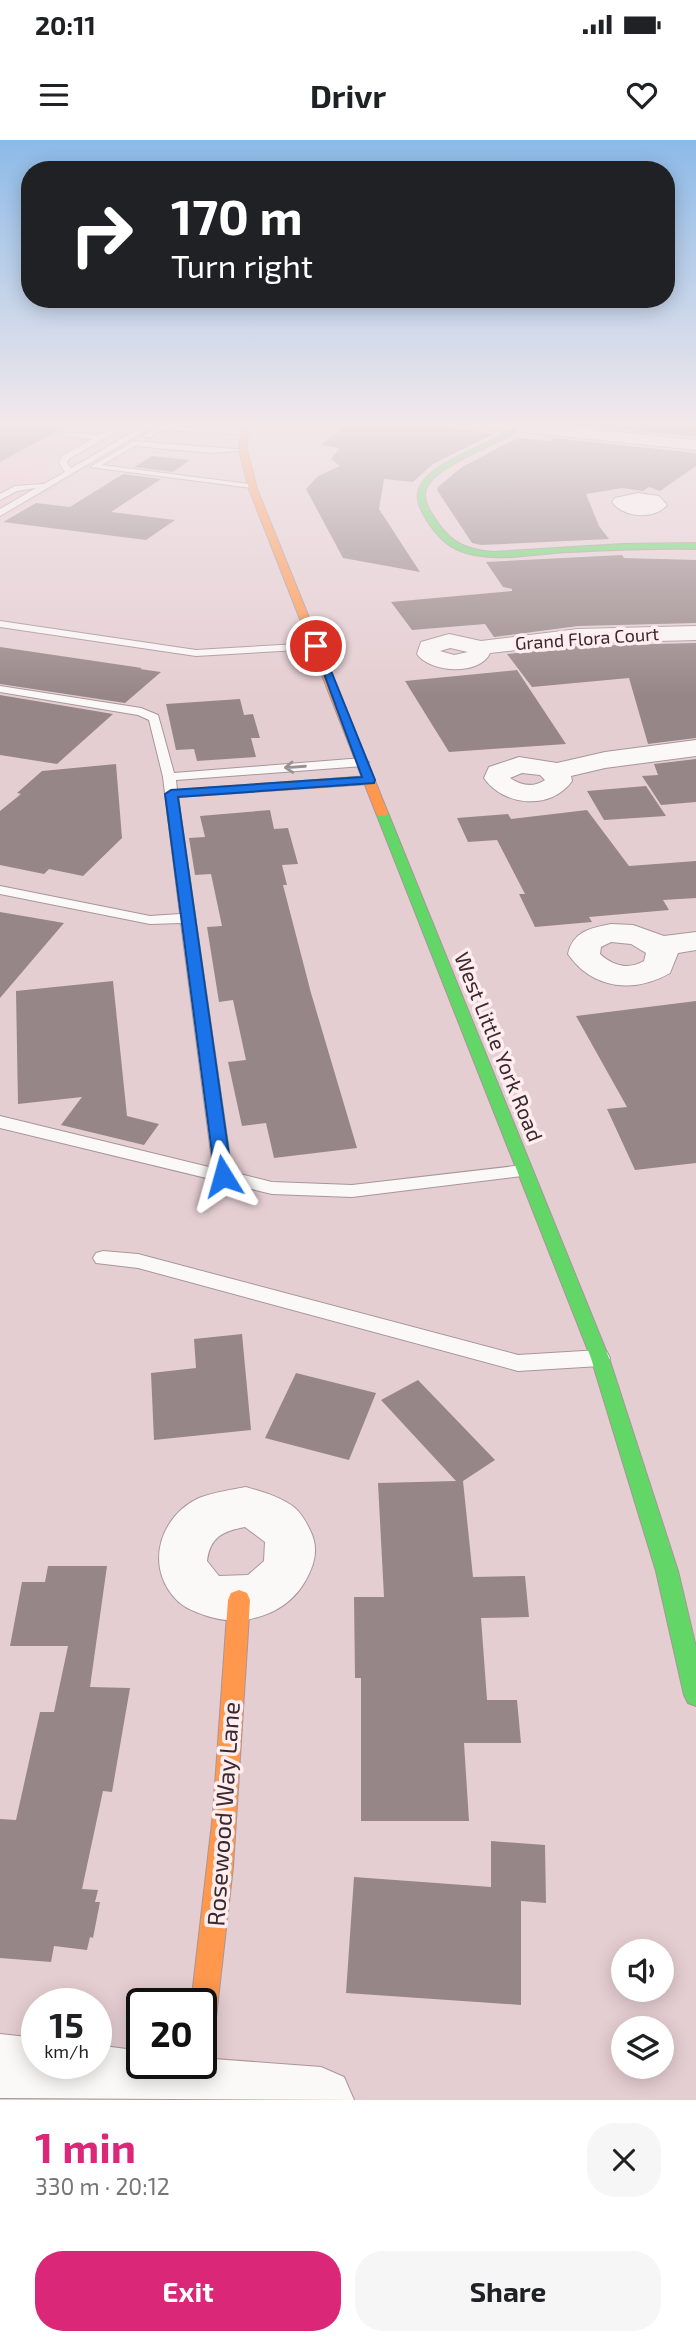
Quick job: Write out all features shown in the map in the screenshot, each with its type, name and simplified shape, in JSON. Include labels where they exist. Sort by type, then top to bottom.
[{"type":"main road","name":"West Little York Road","points":[[263,513],[600,1358],[667,1571],[696,1695]]},
{"type":"main road","points":[[428,513],[447,542],[461,550],[481,554],[653,545],[696,546]]},
{"type":"main road","name":"Rosewood Way Lane","points":[[207,1988],[217,1919],[231,1749],[239,1600]]},
{"type":"street","points":[[643,513],[653,545]]},
{"type":"street","name":"Grand Flora Court","points":[[479,648],[579,636],[696,633]]},
{"type":"street","points":[[554,772],[605,760],[696,748]]},
{"type":"street","points":[[658,946],[696,941]]},
{"type":"street","points":[[0,2066],[321,2100]]},
{"type":"lane","points":[[0,624],[196,653],[316,646]]},
{"type":"lane","points":[[0,689],[141,712],[154,718],[170,785],[223,1176]]},
{"type":"lane","points":[[170,785],[363,762]]},
{"type":"lane","points":[[170,785],[369,780]]},
{"type":"lane","points":[[0,890],[150,920],[188,918]]},
{"type":"lane","points":[[0,1122],[272,1188],[352,1191],[524,1171]]},
{"type":"lane","points":[[103,1258],[138,1261],[215,1280],[518,1363],[600,1358]]},
{"type":"shaded area","points":[[0,513],[13,513],[0,521]]},
{"type":"building","points":[[18,513],[123,513],[175,520],[146,540],[3,522]]},
{"type":"building","points":[[319,513],[382,513],[420,572],[343,558]]},
{"type":"building","points":[[452,513],[594,513],[609,539],[481,545],[472,543]]},
{"type":"building","points":[[622,555],[624,558],[696,560],[696,623],[578,626],[494,637],[485,624],[412,630],[391,602],[512,591],[503,587],[486,562]]},
{"type":"building","points":[[696,643],[696,738],[648,744],[629,678],[532,687],[507,654],[578,646]]},
{"type":"building","points":[[0,647],[161,672],[125,703],[0,684]]},
{"type":"building","points":[[517,670],[566,744],[449,752],[405,681]]},
{"type":"building","points":[[0,695],[113,714],[57,764],[0,755]]},
{"type":"building","points":[[240,699],[244,715],[253,714],[260,738],[251,738],[256,757],[197,761],[194,749],[176,750],[166,704]]},
{"type":"building","points":[[696,759],[696,802],[661,805],[642,776],[658,775],[654,764]]},
{"type":"building","points":[[116,764],[122,838],[83,876],[49,869],[44,874],[0,865],[0,811],[21,794],[17,793],[42,771]]},
{"type":"building","points":[[646,786],[666,816],[604,820],[587,791]]},
{"type":"building","points":[[270,810],[274,829],[288,828],[298,864],[282,865],[287,885],[283,885],[311,993],[357,1148],[274,1158],[266,1123],[242,1126],[228,1062],[246,1060],[233,1000],[219,1002],[207,927],[222,926],[211,874],[195,875],[189,838],[205,837],[200,816]]},
{"type":"building","points":[[587,810],[629,866],[696,861],[696,898],[663,900],[669,910],[589,917],[592,922],[535,927],[519,894],[525,894],[497,840],[468,842],[457,818],[508,814],[511,819]]},
{"type":"building","points":[[0,912],[64,923],[0,998]]},
{"type":"building","points":[[113,981],[127,1116],[159,1124],[144,1145],[61,1125],[82,1097],[18,1104],[16,991]]},
{"type":"building","points":[[696,1001],[696,1163],[635,1170],[607,1109],[627,1107],[576,1016]]},
{"type":"building","points":[[242,1334],[251,1430],[154,1440],[151,1373],[196,1368],[194,1339]]},
{"type":"building","points":[[296,1373],[376,1393],[349,1460],[265,1438]]},
{"type":"building","points":[[418,1380],[495,1460],[463,1481],[473,1577],[525,1576],[529,1617],[481,1618],[487,1700],[517,1700],[521,1743],[464,1743],[469,1821],[361,1821],[361,1678],[355,1678],[354,1597],[384,1597],[378,1483],[456,1481],[381,1400]]},
{"type":"building","points":[[48,1566],[107,1566],[90,1687],[130,1688],[112,1792],[103,1791],[82,1889],[98,1890],[95,1902],[100,1902],[93,1938],[90,1937],[87,1950],[54,1946],[51,1962],[0,1958],[0,1819],[16,1820],[40,1712],[54,1712],[68,1646],[10,1646],[22,1582],[45,1582]]},
{"type":"building","points":[[491,1841],[545,1845],[546,1903],[521,1901],[521,2005],[346,1993],[354,1877],[491,1887]]},
{"type":"traffic: fast","points":[[428,513],[451,543],[482,554],[696,546]]},
{"type":"traffic: fast","points":[[382,813],[600,1358],[667,1571],[696,1695]]},
{"type":"traffic: slow","points":[[263,513],[382,813]]},
{"type":"traffic: slow","points":[[206,1988],[220,1867],[239,1600]]},
{"type":"route","points":[[223,1176],[171,794],[369,780],[316,646]]}]
